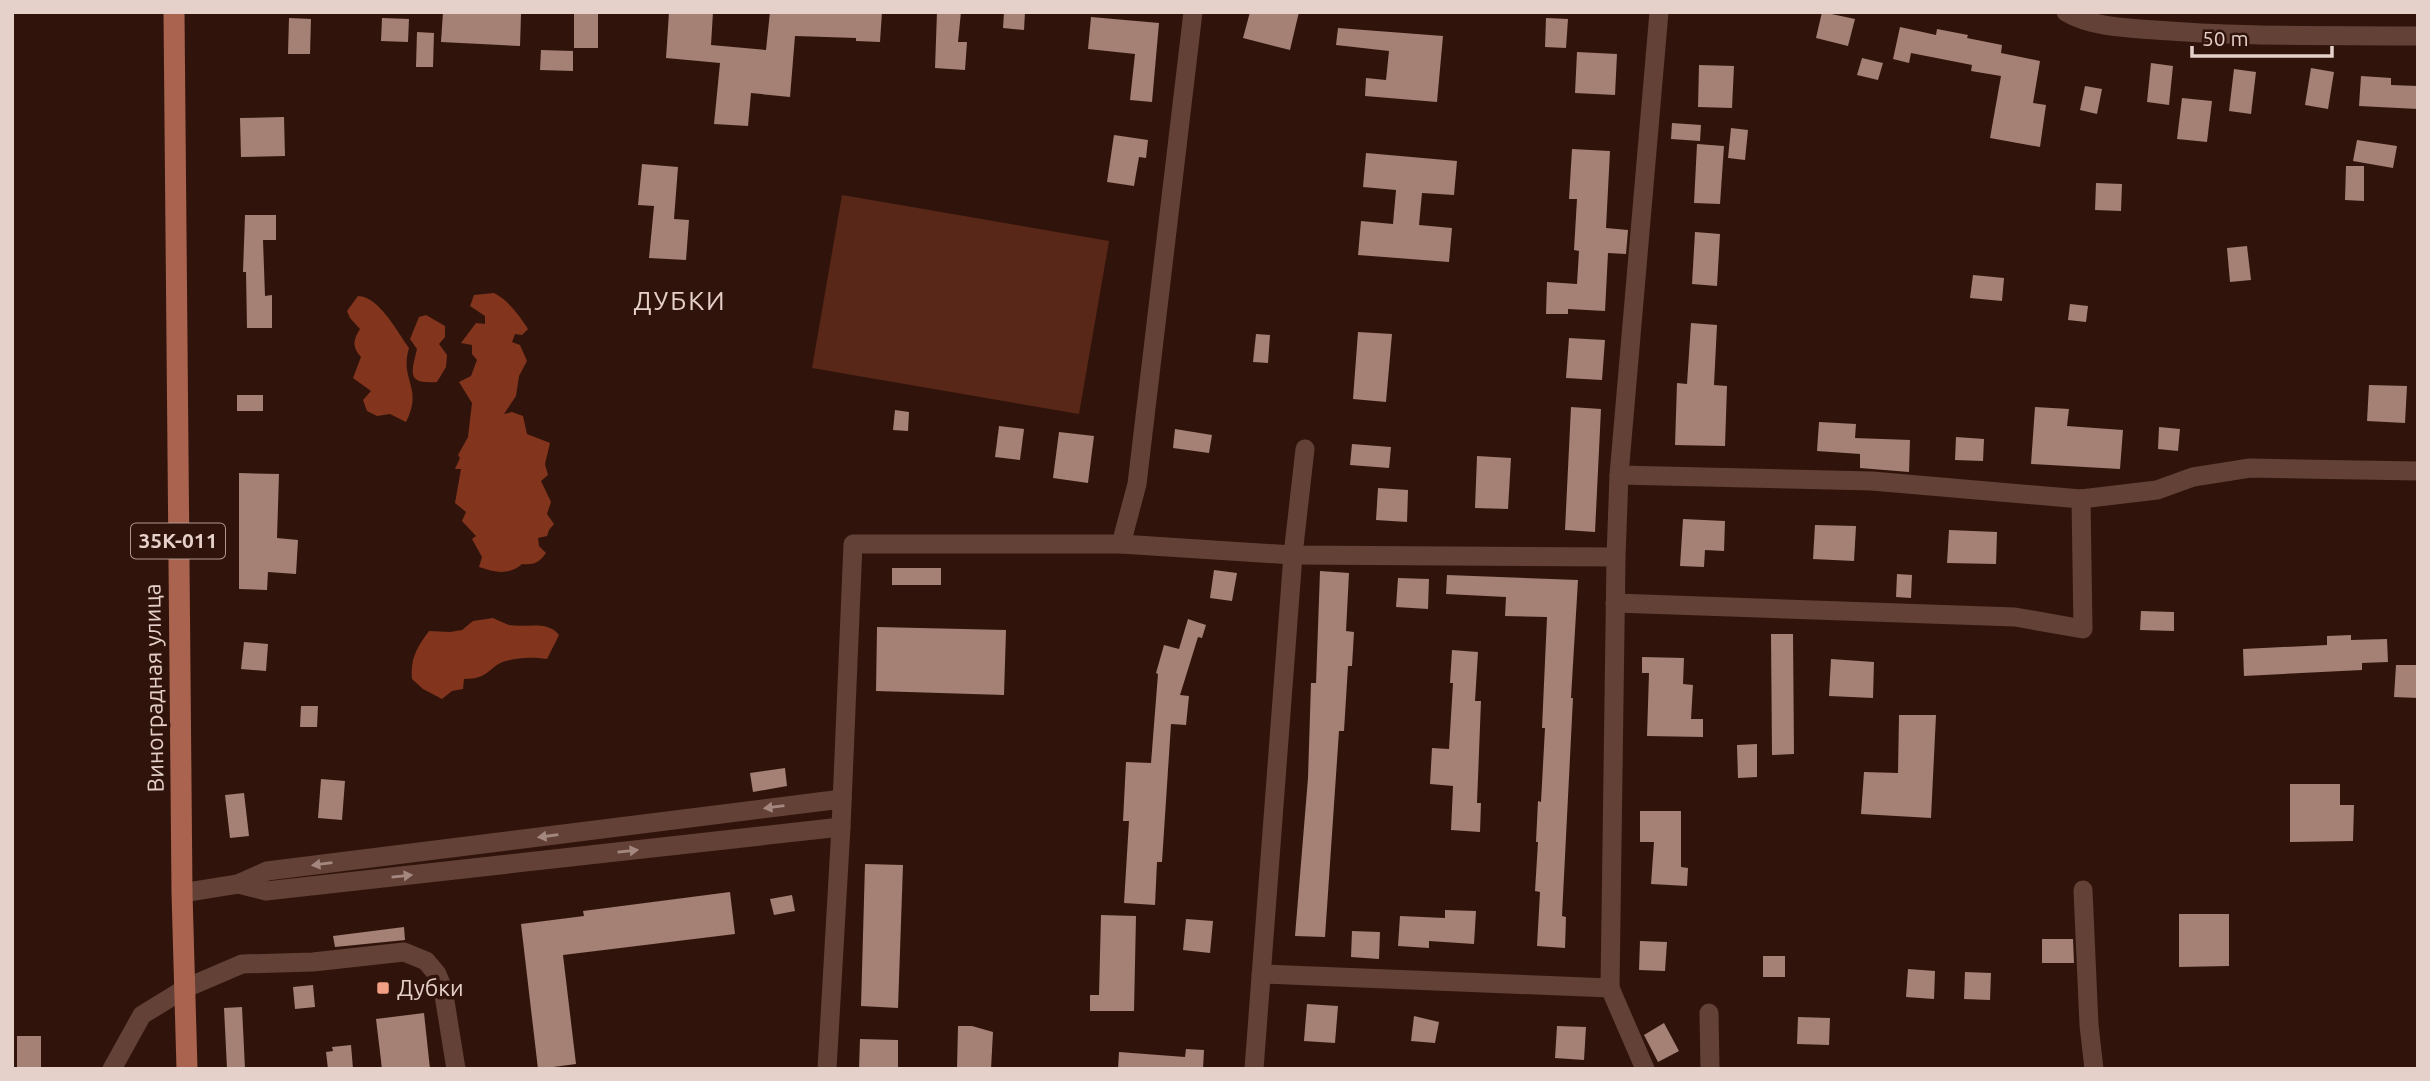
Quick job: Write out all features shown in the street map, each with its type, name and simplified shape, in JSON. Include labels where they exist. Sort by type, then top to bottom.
[{"type":"main road","name":"Виноградная улица","points":[[174,12],[182,893],[187,1069]]},
{"type":"street","points":[[1121,544],[1137,484],[1194,12]]},
{"type":"street","points":[[1645,1069],[1610,988],[1615,603],[1619,475],[1659,12]]},
{"type":"street","points":[[2066,12],[2075,18],[2121,28],[2211,35],[2418,36]]},
{"type":"street","points":[[1254,1069],[1293,555],[1305,449]]},
{"type":"street","points":[[1619,475],[1872,481],[2081,499],[2157,490],[2193,477],[2250,468],[2418,471]]},
{"type":"street","points":[[1615,603],[2015,617],[2083,629],[2081,499]]},
{"type":"street","points":[[827,1069],[853,544],[1121,544],[1293,555],[1616,557]]},
{"type":"street","points":[[182,893],[238,884],[267,871],[842,799]]},
{"type":"street","points":[[238,884],[266,891],[841,827]]},
{"type":"street","points":[[2083,890],[2089,1026],[2094,1069]]},
{"type":"street","points":[[112,1069],[142,1014],[186,988],[242,964],[313,962],[404,952],[426,961],[438,974],[443,989],[456,1069]]},
{"type":"street","points":[[1261,974],[1610,988]]},
{"type":"street","points":[[1709,1013],[1710,1069]]},
{"type":"shaded area","points":[[842,195],[1109,241],[1079,414],[812,368]]},
{"type":"shaded area","points":[[494,293],[509,304],[528,329],[522,335],[515,334],[512,342],[520,345],[527,361],[519,376],[516,396],[504,414],[512,412],[523,416],[527,434],[550,443],[545,464],[548,475],[541,481],[551,502],[547,514],[554,524],[547,536],[538,538],[539,546],[546,553],[541,559],[533,564],[522,564],[501,572],[479,567],[482,557],[472,539],[476,536],[462,521],[466,512],[455,503],[461,469],[455,469],[460,458],[458,455],[468,437],[472,403],[459,382],[471,376],[477,360],[472,354],[472,345],[461,343],[476,323],[485,324],[485,316],[470,306],[474,295]]},
{"type":"shaded area","points":[[358,296],[374,302],[381,309],[409,348],[407,368],[413,401],[406,422],[390,414],[377,416],[367,411],[363,400],[371,391],[353,378],[361,357],[354,343],[360,329],[347,311]]},
{"type":"shaded area","points":[[426,315],[445,326],[445,337],[439,344],[447,355],[446,367],[437,382],[420,381],[416,379],[413,371],[417,349],[410,339],[419,317]]},
{"type":"shaded area","points":[[493,618],[509,625],[549,628],[559,635],[547,659],[521,658],[500,663],[480,677],[464,679],[463,689],[452,691],[442,699],[423,689],[412,679],[415,654],[429,631],[462,630],[473,621]]},
{"type":"building","points":[[443,12],[521,14],[520,46],[441,42]]},
{"type":"building","points":[[669,12],[713,12],[711,45],[766,50],[770,12],[882,12],[880,42],[856,41],[856,38],[795,36],[790,97],[751,93],[748,126],[714,124],[720,63],[666,58]]},
{"type":"building","points":[[937,12],[961,12],[958,42],[967,42],[965,70],[935,68]]},
{"type":"building","points":[[1004,12],[1025,12],[1024,30],[1003,28]]},
{"type":"building","points":[[1250,12],[1299,12],[1290,50],[1243,38]]},
{"type":"building","points":[[1822,12],[1855,19],[1848,46],[1816,38]]},
{"type":"building","points":[[574,14],[598,14],[598,48],[574,48]]},
{"type":"building","points":[[1091,17],[1159,23],[1152,102],[1130,100],[1135,54],[1088,49]]},
{"type":"building","points":[[289,18],[311,19],[310,54],[288,54]]},
{"type":"building","points":[[382,18],[409,19],[408,42],[381,41]]},
{"type":"building","points":[[1546,18],[1568,19],[1566,48],[1545,47]]},
{"type":"building","points":[[1900,27],[1936,35],[1937,29],[1968,35],[1967,38],[2002,45],[2001,53],[2040,61],[2033,103],[2046,105],[2040,147],[1990,138],[2001,76],[1971,71],[1972,65],[1911,53],[1909,63],[1893,59]]},
{"type":"building","points":[[1338,28],[1443,36],[1437,102],[1365,96],[1366,78],[1386,80],[1389,51],[1336,45]]},
{"type":"building","points":[[417,32],[434,33],[433,67],[416,67]]},
{"type":"building","points":[[541,50],[573,51],[573,71],[540,70]]},
{"type":"building","points":[[1577,52],[1617,54],[1615,95],[1575,93]]},
{"type":"building","points":[[1862,58],[1883,63],[1878,80],[1857,75]]},
{"type":"building","points":[[2151,63],[2173,66],[2169,105],[2147,102]]},
{"type":"building","points":[[1699,65],[1734,66],[1732,108],[1698,107]]},
{"type":"building","points":[[2311,68],[2334,72],[2328,109],[2305,105]]},
{"type":"building","points":[[2234,69],[2256,72],[2251,114],[2229,111]]},
{"type":"building","points":[[2361,76],[2391,78],[2391,85],[2418,86],[2418,109],[2359,106]]},
{"type":"building","points":[[2085,86],[2102,89],[2097,114],[2080,110]]},
{"type":"building","points":[[2182,98],[2212,101],[2207,142],[2177,139]]},
{"type":"building","points":[[284,117],[285,156],[241,157],[240,118]]},
{"type":"building","points":[[1672,123],[1701,125],[1700,141],[1671,139]]},
{"type":"building","points":[[1731,128],[1748,130],[1745,160],[1728,158]]},
{"type":"building","points":[[1114,135],[1148,140],[1146,158],[1139,157],[1134,186],[1107,182]]},
{"type":"building","points":[[2357,140],[2397,146],[2393,168],[2353,161]]},
{"type":"building","points":[[1697,144],[1724,146],[1720,204],[1694,203]]},
{"type":"building","points":[[1572,149],[1610,151],[1606,228],[1628,230],[1626,254],[1608,253],[1605,311],[1568,309],[1568,314],[1546,314],[1547,282],[1577,284],[1579,251],[1574,250],[1577,199],[1569,199]]},
{"type":"building","points":[[1366,153],[1457,161],[1454,195],[1422,193],[1419,225],[1452,228],[1449,262],[1358,255],[1361,221],[1393,224],[1396,190],[1363,187]]},
{"type":"building","points":[[642,164],[678,167],[674,219],[689,220],[686,260],[649,258],[654,206],[638,205]]},
{"type":"building","points":[[2346,166],[2364,166],[2364,201],[2345,200]]},
{"type":"building","points":[[2096,183],[2122,184],[2121,211],[2095,210]]},
{"type":"building","points":[[245,215],[276,215],[276,240],[263,240],[265,296],[272,295],[272,328],[247,328],[246,272],[243,272]]},
{"type":"building","points":[[1695,232],[1720,234],[1717,286],[1692,284]]},
{"type":"building","points":[[2247,246],[2251,280],[2230,282],[2227,248]]},
{"type":"building","points":[[1973,275],[2004,278],[2002,301],[1970,298]]},
{"type":"building","points":[[2070,304],[2088,306],[2086,322],[2068,320]]},
{"type":"building","points":[[1691,323],[1717,325],[1714,385],[1727,386],[1725,446],[1675,445],[1677,383],[1687,384]]},
{"type":"building","points":[[1358,332],[1392,334],[1386,402],[1353,399]]},
{"type":"building","points":[[1256,334],[1270,335],[1268,363],[1253,362]]},
{"type":"building","points":[[1569,338],[1605,340],[1602,380],[1566,378]]},
{"type":"building","points":[[2369,385],[2407,386],[2405,423],[2367,421]]},
{"type":"building","points":[[237,395],[263,395],[263,411],[237,411]]},
{"type":"building","points":[[1571,407],[1601,409],[1595,532],[1565,530]]},
{"type":"building","points":[[2035,407],[2069,409],[2067,426],[2123,430],[2120,469],[2031,464]]},
{"type":"building","points":[[895,410],[909,412],[908,431],[893,430]]},
{"type":"building","points":[[1819,422],[1856,424],[1855,438],[1910,440],[1909,472],[1860,468],[1860,454],[1817,451]]},
{"type":"building","points":[[999,426],[1024,429],[1020,460],[995,457]]},
{"type":"building","points":[[2159,427],[2180,429],[2178,451],[2158,449]]},
{"type":"building","points":[[1175,429],[1212,435],[1209,453],[1173,448]]},
{"type":"building","points":[[1059,432],[1094,436],[1088,483],[1053,478]]},
{"type":"building","points":[[1956,437],[1984,439],[1983,461],[1955,460]]},
{"type":"building","points":[[1352,444],[1391,447],[1389,468],[1350,465]]},
{"type":"building","points":[[1477,456],[1511,458],[1508,509],[1475,508]]},
{"type":"building","points":[[239,473],[279,474],[277,538],[298,540],[296,574],[268,572],[267,590],[239,589]]},
{"type":"building","points":[[1378,488],[1408,490],[1407,522],[1376,520]]},
{"type":"building","points":[[1683,519],[1725,521],[1724,551],[1705,550],[1704,567],[1680,566]]},
{"type":"building","points":[[1815,525],[1856,526],[1854,561],[1813,559]]},
{"type":"building","points":[[1949,530],[1997,532],[1996,564],[1947,563]]},
{"type":"building","points":[[892,568],[941,568],[941,585],[892,585]]},
{"type":"building","points":[[1214,570],[1237,573],[1232,601],[1210,598]]},
{"type":"building","points":[[1320,571],[1349,573],[1346,631],[1354,632],[1352,666],[1348,666],[1344,731],[1339,731],[1325,937],[1295,936],[1308,778],[1311,683],[1316,683]]},
{"type":"building","points":[[1897,574],[1912,575],[1911,598],[1896,597]]},
{"type":"building","points":[[1447,575],[1578,580],[1562,916],[1566,917],[1565,948],[1537,946],[1540,892],[1535,891],[1536,842],[1545,728],[1542,728],[1547,617],[1505,616],[1506,597],[1446,594]]},
{"type":"building","points":[[1398,578],[1429,579],[1428,609],[1396,607]]},
{"type":"building","points":[[2141,611],[2174,612],[2174,631],[2140,630]]},
{"type":"building","points":[[1188,619],[1206,625],[1202,638],[1198,637],[1180,695],[1189,696],[1186,725],[1171,724],[1162,862],[1157,862],[1155,905],[1124,903],[1129,821],[1123,821],[1126,762],[1151,763],[1156,673],[1164,645],[1179,649]]},
{"type":"building","points":[[877,627],[1006,630],[1004,695],[876,691]]},
{"type":"building","points":[[1771,634],[1793,634],[1794,754],[1772,755]]},
{"type":"building","points":[[2351,635],[2351,640],[2387,639],[2388,662],[2362,663],[2362,670],[2244,676],[2243,649],[2327,645],[2327,636]]},
{"type":"building","points":[[244,642],[268,644],[266,671],[241,669]]},
{"type":"building","points":[[1452,650],[1478,652],[1475,701],[1481,701],[1477,803],[1481,803],[1480,832],[1451,830],[1453,786],[1430,784],[1432,748],[1449,749]]},
{"type":"building","points":[[1642,657],[1684,658],[1683,684],[1693,685],[1691,719],[1703,719],[1703,737],[1647,736],[1649,673],[1642,673]]},
{"type":"building","points":[[1831,659],[1874,662],[1873,698],[1829,696]]},
{"type":"building","points":[[2396,665],[2418,665],[2418,698],[2394,697]]},
{"type":"building","points":[[301,706],[318,706],[317,727],[300,727]]},
{"type":"building","points":[[1899,715],[1936,715],[1931,818],[1861,814],[1864,772],[1898,773]]},
{"type":"building","points":[[1757,744],[1757,777],[1738,778],[1737,745]]},
{"type":"building","points":[[785,768],[787,786],[753,792],[750,773]]},
{"type":"building","points":[[321,779],[345,781],[342,820],[318,818]]},
{"type":"building","points":[[2290,784],[2340,784],[2340,805],[2354,805],[2353,841],[2290,842]]},
{"type":"building","points":[[244,793],[249,836],[230,838],[225,795]]},
{"type":"building","points":[[1640,811],[1681,811],[1681,867],[1688,868],[1687,886],[1651,884],[1654,842],[1640,842]]},
{"type":"building","points":[[865,864],[903,865],[898,1008],[861,1006]]},
{"type":"building","points":[[730,892],[735,934],[563,955],[576,1064],[538,1069],[521,924],[584,916],[583,911]]},
{"type":"building","points":[[792,895],[795,911],[774,915],[770,899]]},
{"type":"building","points":[[1445,910],[1476,911],[1474,944],[1429,941],[1429,948],[1398,946],[1400,916],[1445,918]]},
{"type":"building","points":[[2179,914],[2229,914],[2229,966],[2179,967]]},
{"type":"building","points":[[1101,915],[1136,916],[1134,1011],[1090,1011],[1090,995],[1099,995]]},
{"type":"building","points":[[1186,919],[1213,921],[1210,953],[1183,950]]},
{"type":"building","points":[[404,927],[405,940],[335,947],[333,936]]},
{"type":"building","points":[[1352,931],[1380,932],[1379,959],[1351,957]]},
{"type":"building","points":[[2042,939],[2073,939],[2074,963],[2042,963]]},
{"type":"building","points":[[1640,941],[1667,942],[1665,971],[1639,970]]},
{"type":"building","points":[[1763,956],[1785,956],[1785,977],[1763,977]]},
{"type":"building","points":[[1908,969],[1935,971],[1934,999],[1906,997]]},
{"type":"building","points":[[1965,972],[1991,973],[1990,1000],[1964,999]]},
{"type":"building","points":[[313,985],[315,1007],[295,1009],[293,987]]},
{"type":"building","points":[[1307,1004],[1338,1006],[1335,1043],[1304,1041]]},
{"type":"building","points":[[242,1007],[245,1069],[227,1069],[224,1008]]},
{"type":"building","points":[[424,1013],[430,1069],[382,1069],[376,1019]]},
{"type":"building","points":[[1414,1016],[1439,1022],[1435,1043],[1411,1041]]},
{"type":"building","points":[[1798,1017],[1830,1018],[1829,1045],[1797,1044]]},
{"type":"building","points":[[1664,1023],[1679,1051],[1658,1062],[1644,1035]]},
{"type":"building","points":[[958,1026],[972,1026],[993,1032],[991,1069],[957,1069]]},
{"type":"building","points":[[1557,1026],[1586,1027],[1584,1060],[1555,1058]]},
{"type":"building","points":[[17,1036],[41,1036],[41,1069],[17,1069]]},
{"type":"building","points":[[860,1039],[898,1040],[898,1069],[859,1069]]},
{"type":"building","points":[[351,1045],[353,1069],[328,1069],[326,1052],[333,1051],[332,1047]]},
{"type":"building","points":[[1186,1049],[1204,1050],[1203,1069],[1118,1069],[1119,1052],[1185,1057]]},
{"type":"place","name":"Дубки","points":[[383,988]]},
{"type":"district","name":"ДУБКИ","points":[[680,301]]}]
